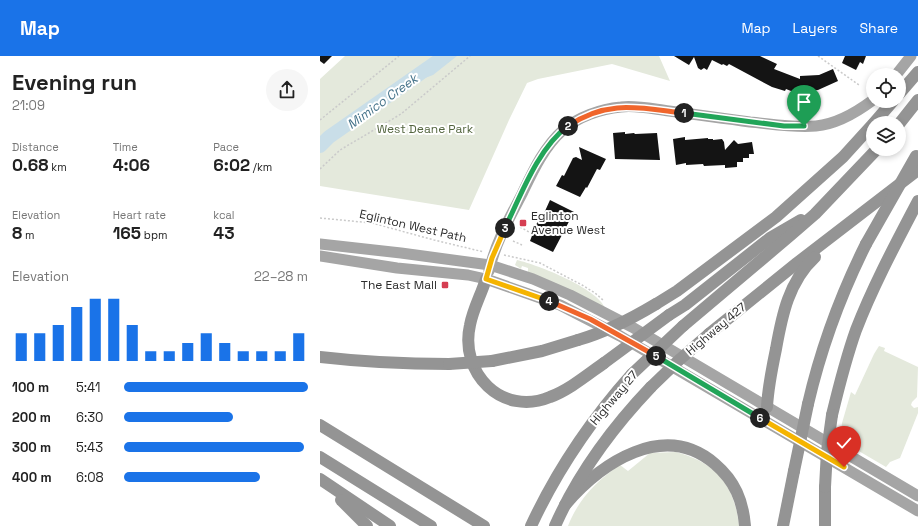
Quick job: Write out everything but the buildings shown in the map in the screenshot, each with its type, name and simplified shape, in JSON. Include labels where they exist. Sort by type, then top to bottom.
[{"type":"highway","points":[[906,86],[918,72]]},
{"type":"highway","points":[[905,116],[918,100]]},
{"type":"highway","points":[[881,116],[887,108]]},
{"type":"highway","points":[[320,357],[406,364],[449,364],[492,361],[542,351],[609,329],[634,317],[677,291],[776,217],[843,157],[866,133]]},
{"type":"highway","points":[[784,526],[808,404],[830,325],[850,277],[866,244],[917,154]]},
{"type":"highway","name":"Highway 27","points":[[533,521],[554,480],[574,447],[592,422],[632,374],[683,326],[815,214],[870,156]]},
{"type":"highway","points":[[767,407],[769,385],[782,318],[789,293],[806,265],[861,214],[918,170]]},
{"type":"highway","points":[[825,526],[824,487],[827,451],[832,415],[844,367],[856,330],[874,289],[918,201]]},
{"type":"highway","points":[[486,279],[470,325],[468,342],[473,367],[482,382],[502,397],[518,402],[533,402],[550,398],[566,389],[685,305],[770,238],[795,223],[815,214]]},
{"type":"highway","name":"Highway 427","points":[[555,526],[583,473],[600,448],[651,387],[709,334],[861,214]]},
{"type":"highway","points":[[320,426],[484,526]]},
{"type":"highway","points":[[565,505],[591,479],[629,454],[647,448],[674,446],[698,452],[711,460],[724,472],[734,486],[741,502],[745,526]]},
{"type":"highway","points":[[320,457],[432,526]]},
{"type":"highway","points":[[320,481],[367,526]]},
{"type":"highway","points":[[320,481],[390,526]]},
{"type":"highway","points":[[408,512],[428,526]]},
{"type":"main road","points":[[902,68],[911,56]]},
{"type":"main road","points":[[486,279],[493,253],[529,178],[544,152],[563,130],[585,116],[622,106],[784,126],[817,126],[833,122],[866,106]]},
{"type":"main road","points":[[320,244],[490,265],[550,286],[593,306],[918,496]]},
{"type":"main road","points":[[320,256],[397,268],[462,274],[486,279],[560,305],[590,319],[918,511]]},
{"type":"path","points":[[320,120],[399,56]]},
{"type":"path","points":[[320,169],[340,150],[401,114],[470,56]]},
{"type":"path","points":[[818,56],[859,85]]},
{"type":"path","name":"Eglinton West Path","points":[[320,218],[372,224],[477,250]]},
{"type":"path","points":[[520,227],[529,232]]},
{"type":"path","points":[[513,241],[522,245]]},
{"type":"path","points":[[517,258],[540,263],[595,293],[605,303]]},
{"type":"green space","name":"West Deane Park","points":[[345,56],[659,56],[670,81],[612,64],[538,79],[527,83],[469,210],[320,186],[320,79]]},
{"type":"green space","points":[[517,260],[552,272],[579,285],[600,300],[605,308],[528,273],[528,268],[522,266],[521,269],[515,265]]},
{"type":"green space","points":[[879,346],[885,348],[884,351],[918,367],[917,397],[911,405],[914,408],[918,407],[918,413],[900,458],[890,462],[886,467],[840,440],[842,423],[851,392],[855,395]]},
{"type":"green space","points":[[676,452],[690,456],[702,462],[721,477],[728,487],[733,499],[737,511],[739,526],[568,526],[577,508],[589,491],[620,465],[628,471],[650,453]]},
{"type":"water","points":[[435,56],[457,56],[433,75],[425,78],[419,83],[411,75]]},
{"type":"waterway","name":"Mimico Creek","points":[[320,146],[329,137],[445,56]]},
{"type":"place","name":"Eglinton Avenue West","points":[[523,223]]},
{"type":"place","name":"The East Mall","points":[[445,285]]},
{"type":"route","points":[[804,126],[784,126],[622,106],[585,116],[563,130],[544,152],[529,178],[502,234],[492,258],[486,279],[529,293],[590,319],[844,467]]}]
